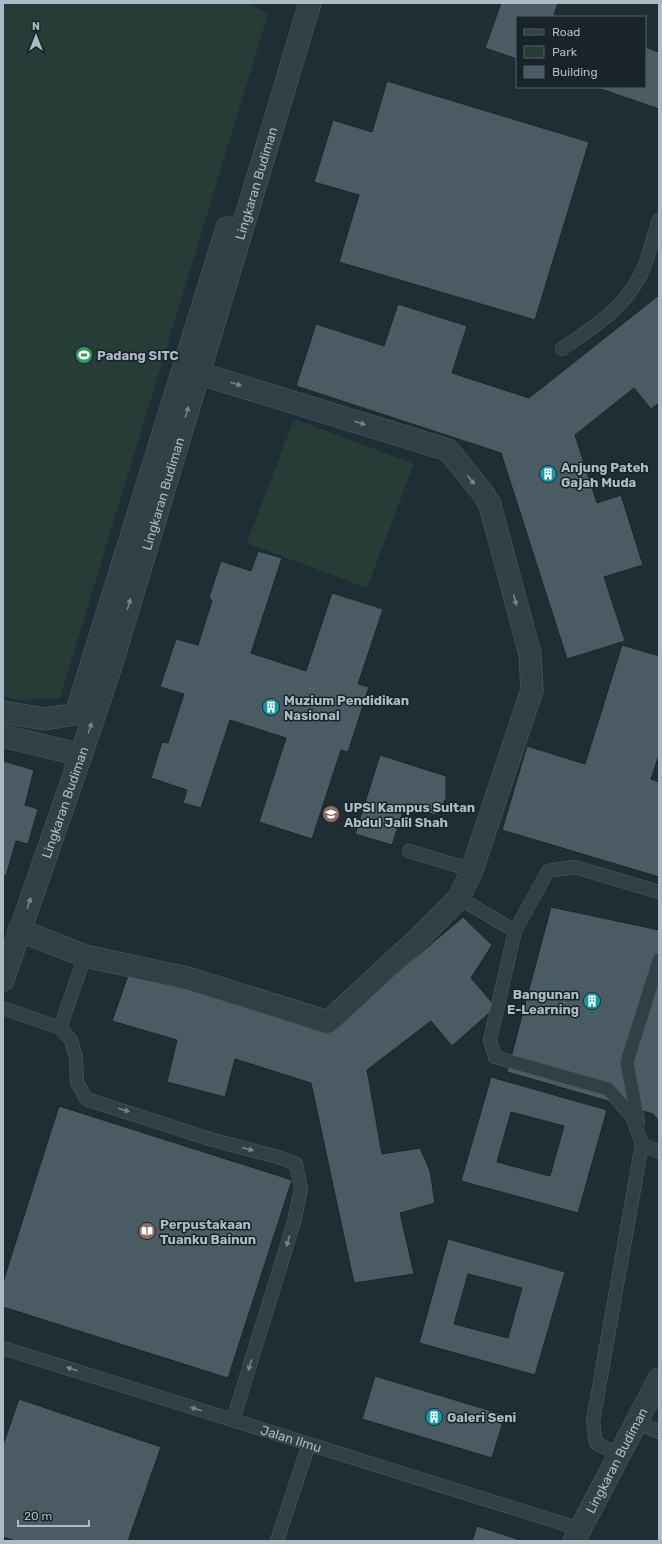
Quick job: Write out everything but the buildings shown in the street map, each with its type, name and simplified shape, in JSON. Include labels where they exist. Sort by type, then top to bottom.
[{"type":"street","points":[[3,712],[45,719],[76,714],[297,3]]},
{"type":"street","name":"Lingkaran Budiman","points":[[3,980],[112,663],[310,3]]},
{"type":"street","points":[[20,930],[85,956],[187,978],[328,1022],[418,939],[459,898],[472,870],[532,690],[530,654],[490,505],[483,493],[448,450],[198,373]]},
{"type":"street","points":[[3,736],[81,755]]},
{"type":"street","name":"Lingkaran Budiman","points":[[577,1535],[659,1379]]},
{"type":"lane","points":[[562,349],[609,316],[627,297],[641,275],[659,220]]},
{"type":"lane","points":[[409,851],[472,870]]},
{"type":"lane","points":[[659,892],[575,867],[548,871],[515,931],[490,1040],[496,1057],[608,1089],[632,1116],[642,1144],[659,1152]]},
{"type":"lane","points":[[459,898],[515,931]]},
{"type":"lane","points":[[60,1028],[85,956]]},
{"type":"lane","points":[[619,1455],[596,1443],[593,1422],[642,1144],[627,1062],[659,960]]},
{"type":"lane","points":[[3,1008],[60,1028],[71,1040],[76,1057],[77,1082],[86,1099],[213,1140],[278,1157],[296,1164],[301,1189],[294,1222],[233,1420]]},
{"type":"lane","name":"Jalan Ilmu","points":[[3,1348],[309,1444],[577,1535]]},
{"type":"lane","points":[[636,1422],[659,1432]]},
{"type":"lane","points":[[277,1541],[309,1444]]},
{"type":"green space","name":"Padang SITC","points":[[3,3],[249,3],[268,14],[60,698],[19,700],[3,696]]},
{"type":"green space","points":[[294,419],[414,464],[367,588],[247,543]]},
{"type":"place","name":"Padang SITC","points":[[84,355]]},
{"type":"place","name":"Anjung Pateh Gajah Muda","points":[[548,474]]},
{"type":"place","name":"Muzium Pendidikan Nasional","points":[[271,707]]},
{"type":"place","name":"UPSI Kampus Sultan Abdul Jalil Shah","points":[[331,814]]},
{"type":"place","name":"Bangunan E-Learning","points":[[592,1001]]},
{"type":"place","name":"Perpustakaan Tuanku Bainun","points":[[147,1231]]},
{"type":"place","name":"Galeri Seni","points":[[434,1417]]}]
